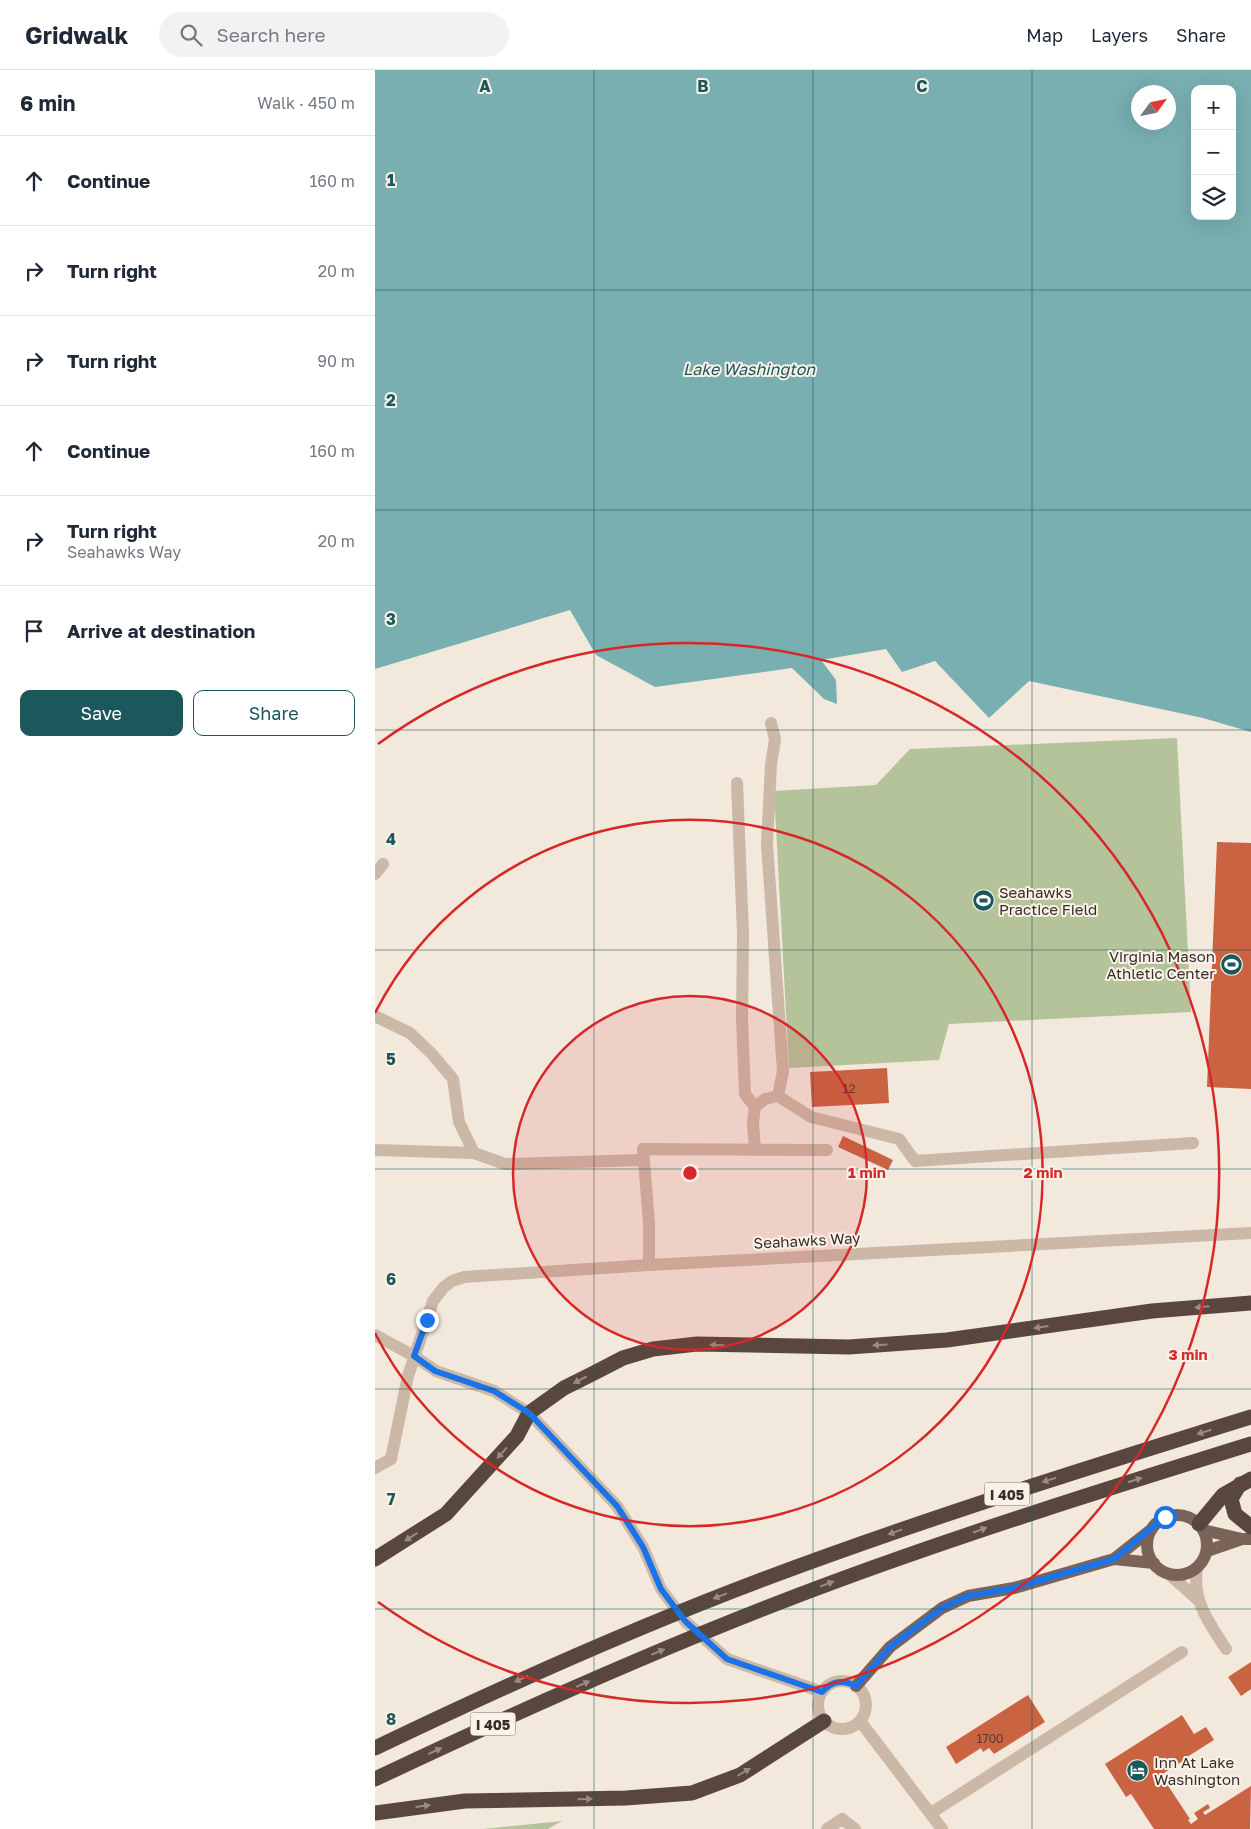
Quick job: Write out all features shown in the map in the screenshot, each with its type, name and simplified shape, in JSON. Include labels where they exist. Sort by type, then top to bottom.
[{"type":"highway","points":[[375,1559],[446,1514],[517,1436],[529,1413],[563,1388],[623,1358],[653,1349],[697,1344],[849,1347],[947,1340],[1152,1311],[1251,1302]]},
{"type":"highway","name":"I 405","points":[[375,1748],[472,1701],[598,1646],[765,1578],[945,1515],[1251,1417]]},
{"type":"highway","name":"I 405","points":[[375,1779],[490,1725],[613,1671],[781,1602],[1041,1509],[1251,1444]]},
{"type":"highway","points":[[1201,1527],[1223,1495],[1245,1482]]},
{"type":"highway","points":[[1245,1482],[1231,1499],[1235,1514],[1248,1535]]},
{"type":"highway","points":[[375,1813],[465,1801],[626,1798],[692,1792],[740,1775],[823,1721]]},
{"type":"main road","points":[[856,1686],[890,1647],[942,1608],[968,1596],[1014,1588],[1114,1559],[1165,1517],[1184,1515],[1201,1527],[1206,1537],[1207,1551],[1203,1560],[1197,1568],[1188,1573],[1179,1575],[1169,1574],[1161,1570],[1149,1556],[1147,1546],[1152,1529]]},
{"type":"main road","points":[[1201,1527],[1217,1532],[1248,1535]]},
{"type":"main road","points":[[1207,1551],[1248,1535]]},
{"type":"main road","points":[[1114,1559],[1154,1564]]},
{"type":"street","points":[[771,723],[775,739],[771,765],[767,844],[783,1071],[778,1096]]},
{"type":"street","points":[[737,783],[743,934],[742,1019],[745,1094],[755,1106],[753,1123],[755,1150]]},
{"type":"street","points":[[375,1016],[410,1033],[432,1054],[453,1079],[459,1122],[474,1153]]},
{"type":"street","points":[[755,1106],[765,1099],[778,1096],[811,1117],[899,1139],[915,1161],[1193,1143]]},
{"type":"street","points":[[649,1265],[649,1223],[643,1149],[827,1150]]},
{"type":"street","points":[[375,1150],[474,1153],[505,1164],[643,1160]]},
{"type":"street","name":"Seahawks Way","points":[[375,1468],[391,1459],[414,1356],[433,1301],[444,1287],[452,1281],[477,1275],[1251,1233]]},
{"type":"street","points":[[375,1335],[414,1356],[435,1371],[494,1391],[529,1413],[617,1506],[643,1547],[661,1589],[685,1621],[727,1659],[822,1692]]},
{"type":"street","points":[[1197,1568],[1195,1583],[1198,1600]]},
{"type":"street","points":[[1169,1574],[1198,1600],[1226,1650]]},
{"type":"street","points":[[931,1813],[1182,1652]]},
{"type":"street","points":[[841,1681],[856,1686],[861,1691],[866,1706],[865,1714],[860,1721],[846,1729],[838,1729],[823,1721],[818,1707],[822,1692],[827,1686],[841,1681]]},
{"type":"street","points":[[860,1721],[942,1829]]},
{"type":"street","points":[[827,1829],[842,1819],[855,1829]]},
{"type":"green space","name":"Seahawks Practice Field","points":[[1177,738],[1191,1012],[949,1024],[939,1060],[789,1068],[774,791],[876,785],[910,749]]},
{"type":"green space","points":[[562,1821],[548,1829],[483,1829]]},
{"type":"water","name":"Lake Washington","points":[[375,70],[1251,70],[1251,732],[1203,718],[1029,681],[989,718],[935,661],[902,672],[886,649],[821,660],[836,680],[837,704],[824,699],[792,668],[655,687],[596,655],[570,610],[375,669]]},
{"type":"building","name":"Virginia Mason Athletic Center","points":[[1217,842],[1251,843],[1251,1089],[1207,1087]]},
{"type":"building","points":[[887,1068],[889,1103],[812,1107],[810,1072]]},
{"type":"building","points":[[843,1136],[893,1160],[888,1170],[838,1147]]},
{"type":"building","points":[[1251,1662],[1251,1689],[1241,1696],[1228,1677]]},
{"type":"building","points":[[1028,1695],[1045,1722],[994,1754],[989,1748],[983,1752],[981,1748],[956,1764],[946,1747]]},
{"type":"building","name":"Inn At Lake Washington","points":[[1182,1715],[1194,1734],[1206,1727],[1214,1740],[1187,1757],[1191,1764],[1184,1768],[1181,1762],[1161,1775],[1190,1819],[1188,1820],[1191,1824],[1198,1819],[1194,1813],[1208,1804],[1210,1808],[1203,1812],[1205,1815],[1251,1786],[1250,1829],[1154,1829],[1131,1794],[1126,1797],[1105,1764]]},
{"type":"place","name":"Seahawks Practice Field","points":[[983,901]]},
{"type":"place","name":"Virginia Mason Athletic Center","points":[[1231,965]]},
{"type":"place","name":"Inn At Lake Washington","points":[[1138,1771]]},
{"type":"route","points":[[427,1320],[414,1356],[435,1371],[494,1391],[529,1413],[617,1506],[643,1547],[661,1589],[685,1621],[727,1659],[822,1692],[827,1686],[841,1681],[849,1682],[856,1686],[890,1647],[942,1608],[968,1596],[1014,1588],[1114,1559],[1165,1517]]}]
